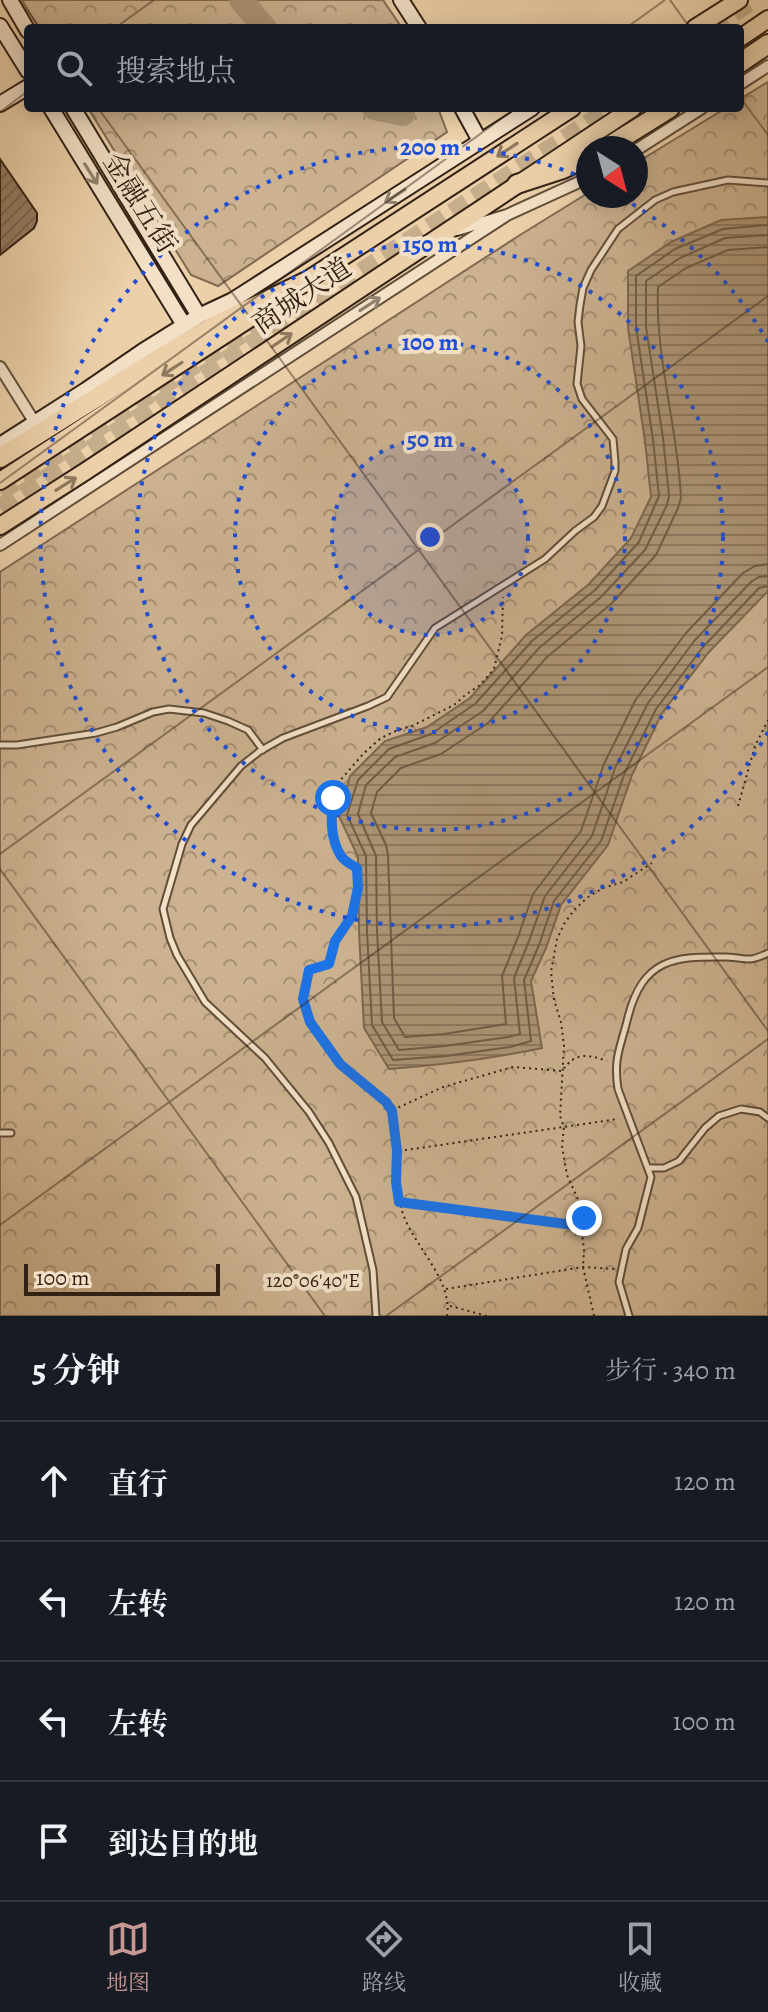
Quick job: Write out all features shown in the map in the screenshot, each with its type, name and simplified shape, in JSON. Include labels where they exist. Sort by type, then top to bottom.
[{"type":"highway","points":[[744,60],[768,44]]},
{"type":"highway","points":[[625,136],[664,112]]},
{"type":"highway","points":[[517,184],[576,163]]},
{"type":"highway","points":[[0,458],[212,327],[305,282]]},
{"type":"main road","points":[[701,24],[739,0]]},
{"type":"main road","points":[[744,35],[768,19]]},
{"type":"main road","name":"商城大道","points":[[0,481],[566,112]]},
{"type":"main road","name":"商城大道","points":[[0,526],[627,112]]},
{"type":"street","points":[[10,0],[24,24]]},
{"type":"street","points":[[401,0],[416,24]]},
{"type":"street","points":[[0,26],[24,65]]},
{"type":"street","points":[[744,81],[768,66]]},
{"type":"street","points":[[0,104],[24,89]]},
{"type":"street","name":"金融五街","points":[[53,112],[184,325]]},
{"type":"street","name":"金融五街","points":[[75,112],[199,316]]},
{"type":"street","points":[[464,112],[480,141]]},
{"type":"street","points":[[0,445],[184,325],[233,300],[526,112]]},
{"type":"street","points":[[648,142],[696,112]]},
{"type":"street","points":[[440,235],[507,215],[576,183]]},
{"type":"street","points":[[0,545],[507,215]]},
{"type":"street","points":[[0,367],[35,423]]},
{"type":"lane","points":[[376,1316],[373,1270],[356,1197],[329,1143],[309,1112],[265,1058],[217,1015],[198,992],[170,938],[163,909],[182,844],[191,825],[235,772],[283,738],[387,697],[435,628],[545,559],[594,517],[602,506],[615,471],[613,439],[582,399],[577,384],[581,346],[578,322],[583,288],[618,229],[655,200],[682,190],[728,180],[768,183]]},
{"type":"lane","points":[[0,745],[96,733],[169,709],[195,711],[228,721],[248,730],[263,750]]},
{"type":"lane","points":[[629,1316],[619,1282],[626,1249],[638,1228],[651,1177],[618,1089],[616,1056],[634,998],[655,968],[677,959],[731,957],[753,961],[768,953]]},
{"type":"lane","points":[[648,1168],[664,1168],[679,1161],[705,1128],[719,1116],[741,1109],[760,1112],[768,1118]]},
{"type":"lane","points":[[0,1133],[11,1133]]},
{"type":"path","points":[[447,1316],[449,1305],[445,1289],[413,1236],[399,1202],[392,1111],[386,1102],[340,1064],[310,1022],[303,999],[309,970],[329,964],[335,941],[352,916],[358,888],[357,868],[342,858],[330,823],[338,783],[349,768],[381,738],[454,705],[480,685],[494,669],[502,636],[504,585]]},
{"type":"path","points":[[738,806],[755,746],[768,720]]},
{"type":"path","points":[[594,1316],[583,1267],[581,1226],[584,1218],[572,1189],[562,1146],[563,1036],[551,972],[557,939],[574,910],[588,897],[623,882],[652,863]]},
{"type":"path","points":[[562,1071],[573,1058],[587,1055],[616,1066]]},
{"type":"path","points":[[392,1111],[443,1087],[513,1067],[562,1071]]},
{"type":"path","points":[[397,1151],[629,1117]]},
{"type":"path","points":[[399,1202],[581,1226]]},
{"type":"path","points":[[445,1289],[583,1267],[622,1269]]},
{"type":"path","points":[[449,1305],[487,1316]]},
{"type":"green space","points":[[22,0],[383,0],[399,24],[37,24]]},
{"type":"green space","points":[[768,82],[768,1316],[0,1316],[0,572],[576,200],[576,208],[648,208],[648,156],[719,112],[744,112],[744,97]]},
{"type":"green space","points":[[90,112],[440,112],[447,132],[218,286],[191,275]]},
{"type":"water","points":[[768,217],[768,591],[709,652],[662,713],[632,775],[608,845],[561,905],[531,981],[542,1048],[466,1061],[389,1069],[364,1028],[358,857],[339,816],[350,776],[385,741],[427,727],[470,698],[526,635],[589,584],[631,538],[651,497],[628,328],[628,271],[671,242],[721,220]]},
{"type":"building","points":[[0,159],[37,213],[37,221],[34,228],[0,255]]},
{"type":"waterway","points":[[241,0],[262,24]]},
{"type":"waterway","points":[[393,112],[403,114]]},
{"type":"tunnel","points":[[717,24],[754,0]]},
{"type":"tunnel","points":[[0,508],[605,112]]},
{"type":"tunnel","points":[[0,492],[302,295]]},
{"type":"route","points":[[333,798],[330,823],[334,839],[342,858],[357,868],[358,888],[352,916],[335,941],[329,964],[309,970],[303,999],[310,1022],[340,1064],[386,1102],[392,1111],[399,1202],[581,1226],[584,1218]]}]
